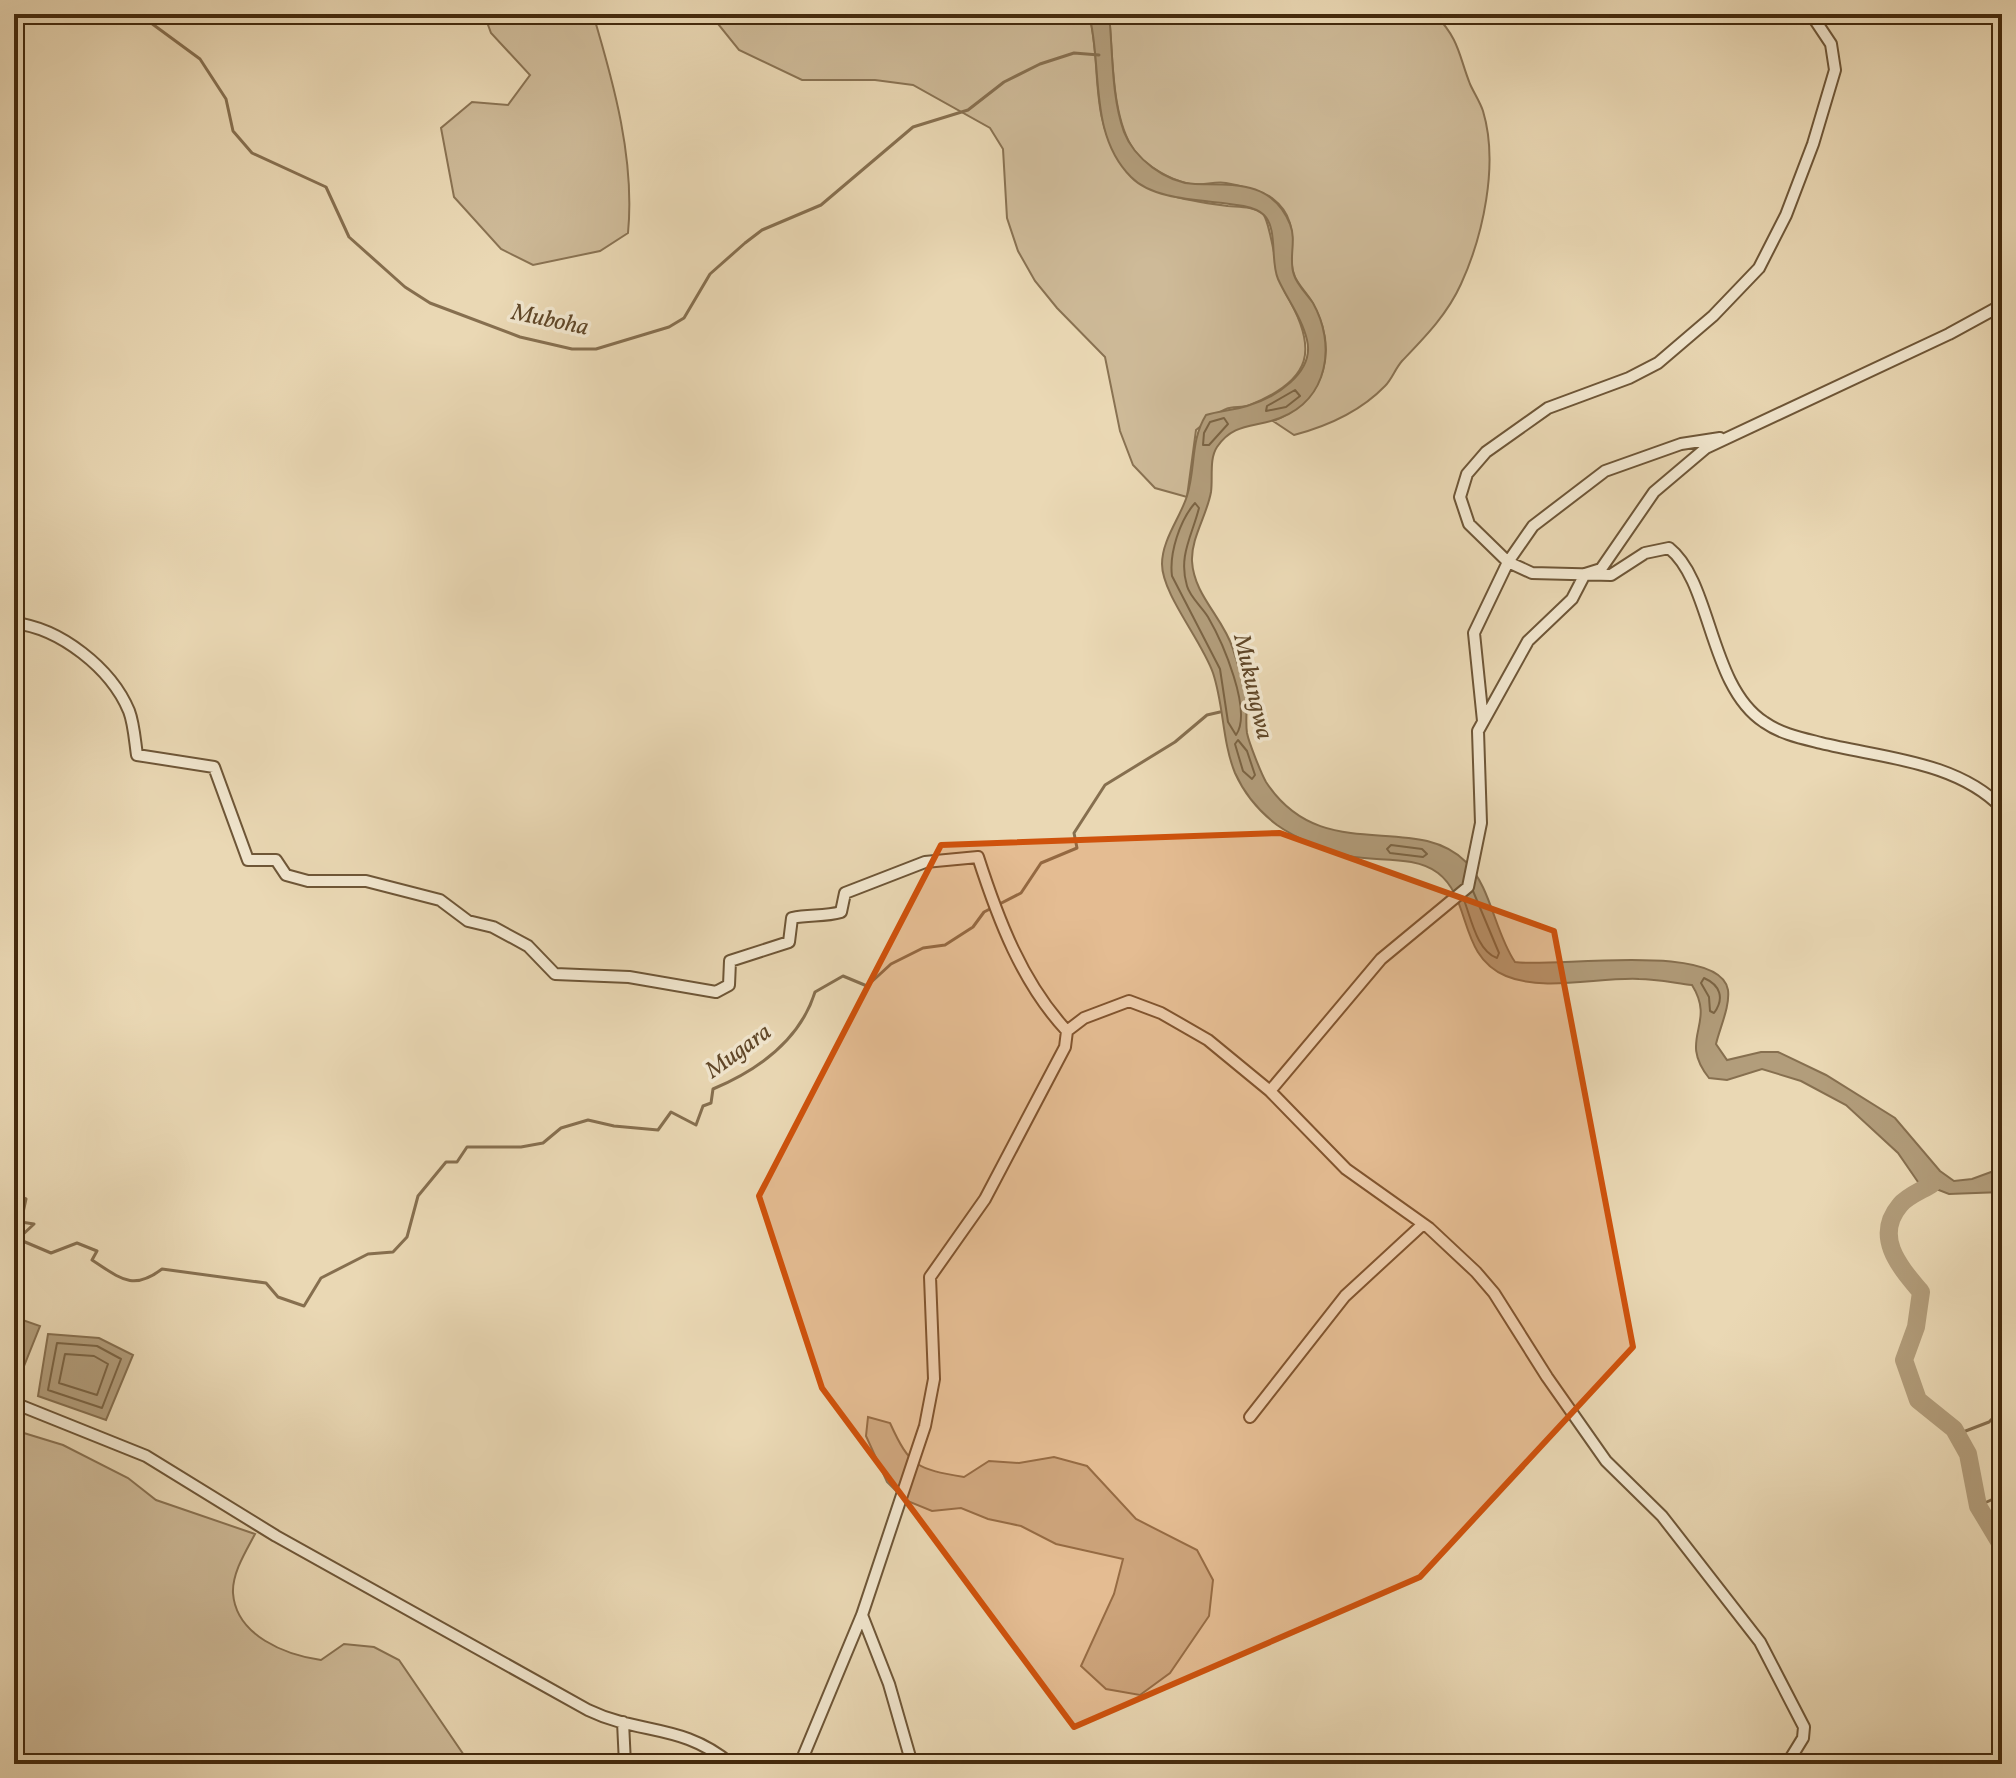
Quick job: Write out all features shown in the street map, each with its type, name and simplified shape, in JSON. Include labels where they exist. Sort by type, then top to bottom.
[{"type":"street","points":[[1811,14],[1831,44],[1835,58],[1832,82],[1786,215],[1749,282],[1658,363],[1629,378],[1548,408],[1486,452],[1467,474],[1460,497],[1469,524],[1508,562],[1532,573],[1611,575],[1645,553],[1669,548],[1678,557],[1692,584],[1737,694],[1764,723],[1797,738],[1960,777],[2002,808]]},
{"type":"street","points":[[1270,1091],[1381,959],[1412,929],[1468,887],[1481,823],[1475,738],[1483,721],[1528,641],[1572,599],[1585,574],[1601,569],[1654,492],[1706,448],[1949,334],[2002,305]]},
{"type":"street","points":[[1483,721],[1474,633],[1508,562],[1533,526],[1605,471],[1681,444],[1733,437]]},
{"type":"street","points":[[14,623],[45,631],[73,645],[96,663],[129,712],[137,755],[214,767],[248,860],[276,860],[286,875],[308,881],[366,881],[440,900],[468,921],[493,927],[528,946],[555,974],[629,977],[716,992],[729,985],[730,961],[789,942],[792,918],[809,914],[824,917],[841,912],[845,893],[925,862],[978,857],[994,907],[1024,971],[1045,1008],[1067,1031]]},
{"type":"street","points":[[800,1764],[862,1615],[925,1426],[934,1387],[930,1277],[990,1191],[1065,1047],[1067,1031],[1084,1018],[1129,1001],[1161,1013],[1208,1040],[1270,1091],[1346,1169],[1422,1225],[1494,1293],[1606,1461],[1662,1516],[1760,1642],[1804,1727],[1803,1738],[1787,1764]]},
{"type":"street","points":[[1250,1417],[1345,1296],[1422,1225]]},
{"type":"street","points":[[14,1403],[146,1456],[276,1536],[531,1680],[611,1721],[682,1734],[708,1746],[731,1764]]},
{"type":"street","points":[[862,1615],[889,1684],[912,1764]]},
{"type":"street","points":[[623,1722],[625,1764]]},
{"type":"highlighted area","points":[[1280,833],[1554,931],[1633,1347],[1420,1577],[1074,1727],[822,1388],[759,1196],[941,845]]},
{"type":"shaded area","points":[[484,14],[593,14],[621,122],[629,206],[628,233],[600,251],[533,265],[501,249],[454,197],[441,128],[472,102],[508,105],[530,75],[491,33]]},
{"type":"shaded area","points":[[710,14],[1089,14],[1104,126],[1110,143],[1130,172],[1142,182],[1169,195],[1251,208],[1266,219],[1282,285],[1303,331],[1304,361],[1297,374],[1271,395],[1250,405],[1226,409],[1196,430],[1187,497],[1155,488],[1133,465],[1120,431],[1105,357],[1057,308],[1035,281],[1018,251],[1007,218],[1003,149],[990,128],[913,85],[875,80],[802,80],[739,50]]},
{"type":"shaded area","points":[[1109,14],[1435,14],[1449,32],[1482,108],[1488,132],[1489,176],[1482,222],[1469,265],[1449,306],[1385,386],[1354,411],[1294,435],[1273,421],[1291,412],[1316,387],[1326,355],[1320,320],[1292,268],[1288,218],[1272,198],[1263,193],[1226,183],[1183,182],[1159,172],[1139,156],[1126,137],[1117,103]]},
{"type":"shaded area","points":[[868,1417],[890,1423],[910,1457],[917,1464],[935,1471],[964,1477],[989,1461],[1019,1463],[1054,1457],[1087,1466],[1136,1519],[1197,1550],[1213,1580],[1209,1616],[1170,1673],[1140,1695],[1106,1689],[1081,1666],[1114,1594],[1123,1559],[1056,1544],[1021,1526],[988,1519],[961,1508],[932,1511],[905,1500],[887,1482],[866,1436]]},
{"type":"shaded area","points":[[14,1430],[63,1445],[128,1478],[156,1500],[255,1534],[233,1585],[236,1608],[253,1632],[279,1648],[321,1660],[344,1644],[374,1647],[399,1660],[470,1764],[14,1764]]},
{"type":"water","points":[[1089,14],[1109,14],[1117,104],[1124,132],[1135,151],[1162,174],[1184,183],[1237,185],[1262,192],[1273,199],[1290,224],[1294,275],[1313,303],[1324,336],[1324,369],[1309,398],[1280,418],[1230,433],[1217,447],[1212,463],[1209,501],[1192,552],[1198,585],[1228,637],[1242,676],[1247,698],[1247,733],[1266,782],[1289,808],[1314,823],[1340,831],[1421,840],[1445,847],[1466,862],[1481,884],[1515,962],[1667,961],[1697,966],[1718,975],[1728,990],[1728,997],[1716,1044],[1727,1060],[1761,1052],[1778,1052],[1826,1075],[1895,1118],[1940,1171],[1954,1181],[1972,1179],[2002,1168],[2002,1192],[1949,1194],[1918,1182],[1898,1153],[1846,1105],[1801,1081],[1762,1069],[1727,1080],[1709,1078],[1696,1052],[1701,1011],[1692,985],[1639,979],[1537,983],[1506,976],[1491,967],[1480,955],[1456,897],[1438,873],[1407,861],[1360,858],[1321,847],[1277,825],[1253,802],[1235,773],[1213,673],[1168,589],[1163,555],[1187,496],[1195,444],[1206,415],[1247,406],[1280,390],[1305,363],[1307,340],[1278,279],[1271,228],[1264,215],[1240,205],[1163,194],[1131,177],[1117,160],[1103,121]]},
{"type":"water","points":[[14,1317],[40,1326],[14,1391]]},
{"type":"water","points":[[48,1334],[99,1338],[133,1355],[106,1420],[38,1396]]},
{"type":"waterway","name":"Muboha","points":[[120,14],[151,23],[200,59],[226,99],[233,131],[252,153],[326,187],[349,237],[405,287],[430,303],[520,337],[572,349],[596,349],[669,327],[684,318],[710,274],[745,243],[762,230],[821,205],[913,127],[968,110],[1004,82],[1040,64],[1074,53],[1099,55]]},
{"type":"waterway","name":"Mugara","points":[[14,1194],[26,1199],[21,1222],[34,1224],[18,1239],[51,1253],[77,1243],[97,1251],[92,1260],[126,1280],[142,1280],[162,1269],[266,1283],[278,1297],[304,1306],[321,1278],[368,1254],[393,1252],[407,1237],[418,1196],[446,1162],[457,1162],[467,1147],[521,1147],[543,1143],[561,1128],[588,1120],[658,1130],[671,1112],[696,1125],[703,1106],[711,1103],[713,1089],[746,1073],[788,1039],[799,1025],[815,992],[843,976],[867,986],[891,964],[923,948],[945,945],[973,927],[984,912],[1021,893],[1041,863],[1077,848],[1074,833],[1105,785],[1175,742],[1207,715],[1220,712]]},
{"type":"waterway","points":[[1932,1184],[1903,1202],[1892,1217],[1889,1229],[1892,1251],[1921,1292],[1916,1327],[1904,1360],[1918,1400],[1954,1429],[1968,1454],[1978,1506],[2002,1546]]},
{"type":"waterway","points":[[1954,1429],[1963,1432],[1989,1422],[2002,1409]]},
{"type":"waterway","points":[[1978,1506],[2002,1495]]},
{"type":"water label","name":"Mukungwa","points":[[1252,687]]}]
